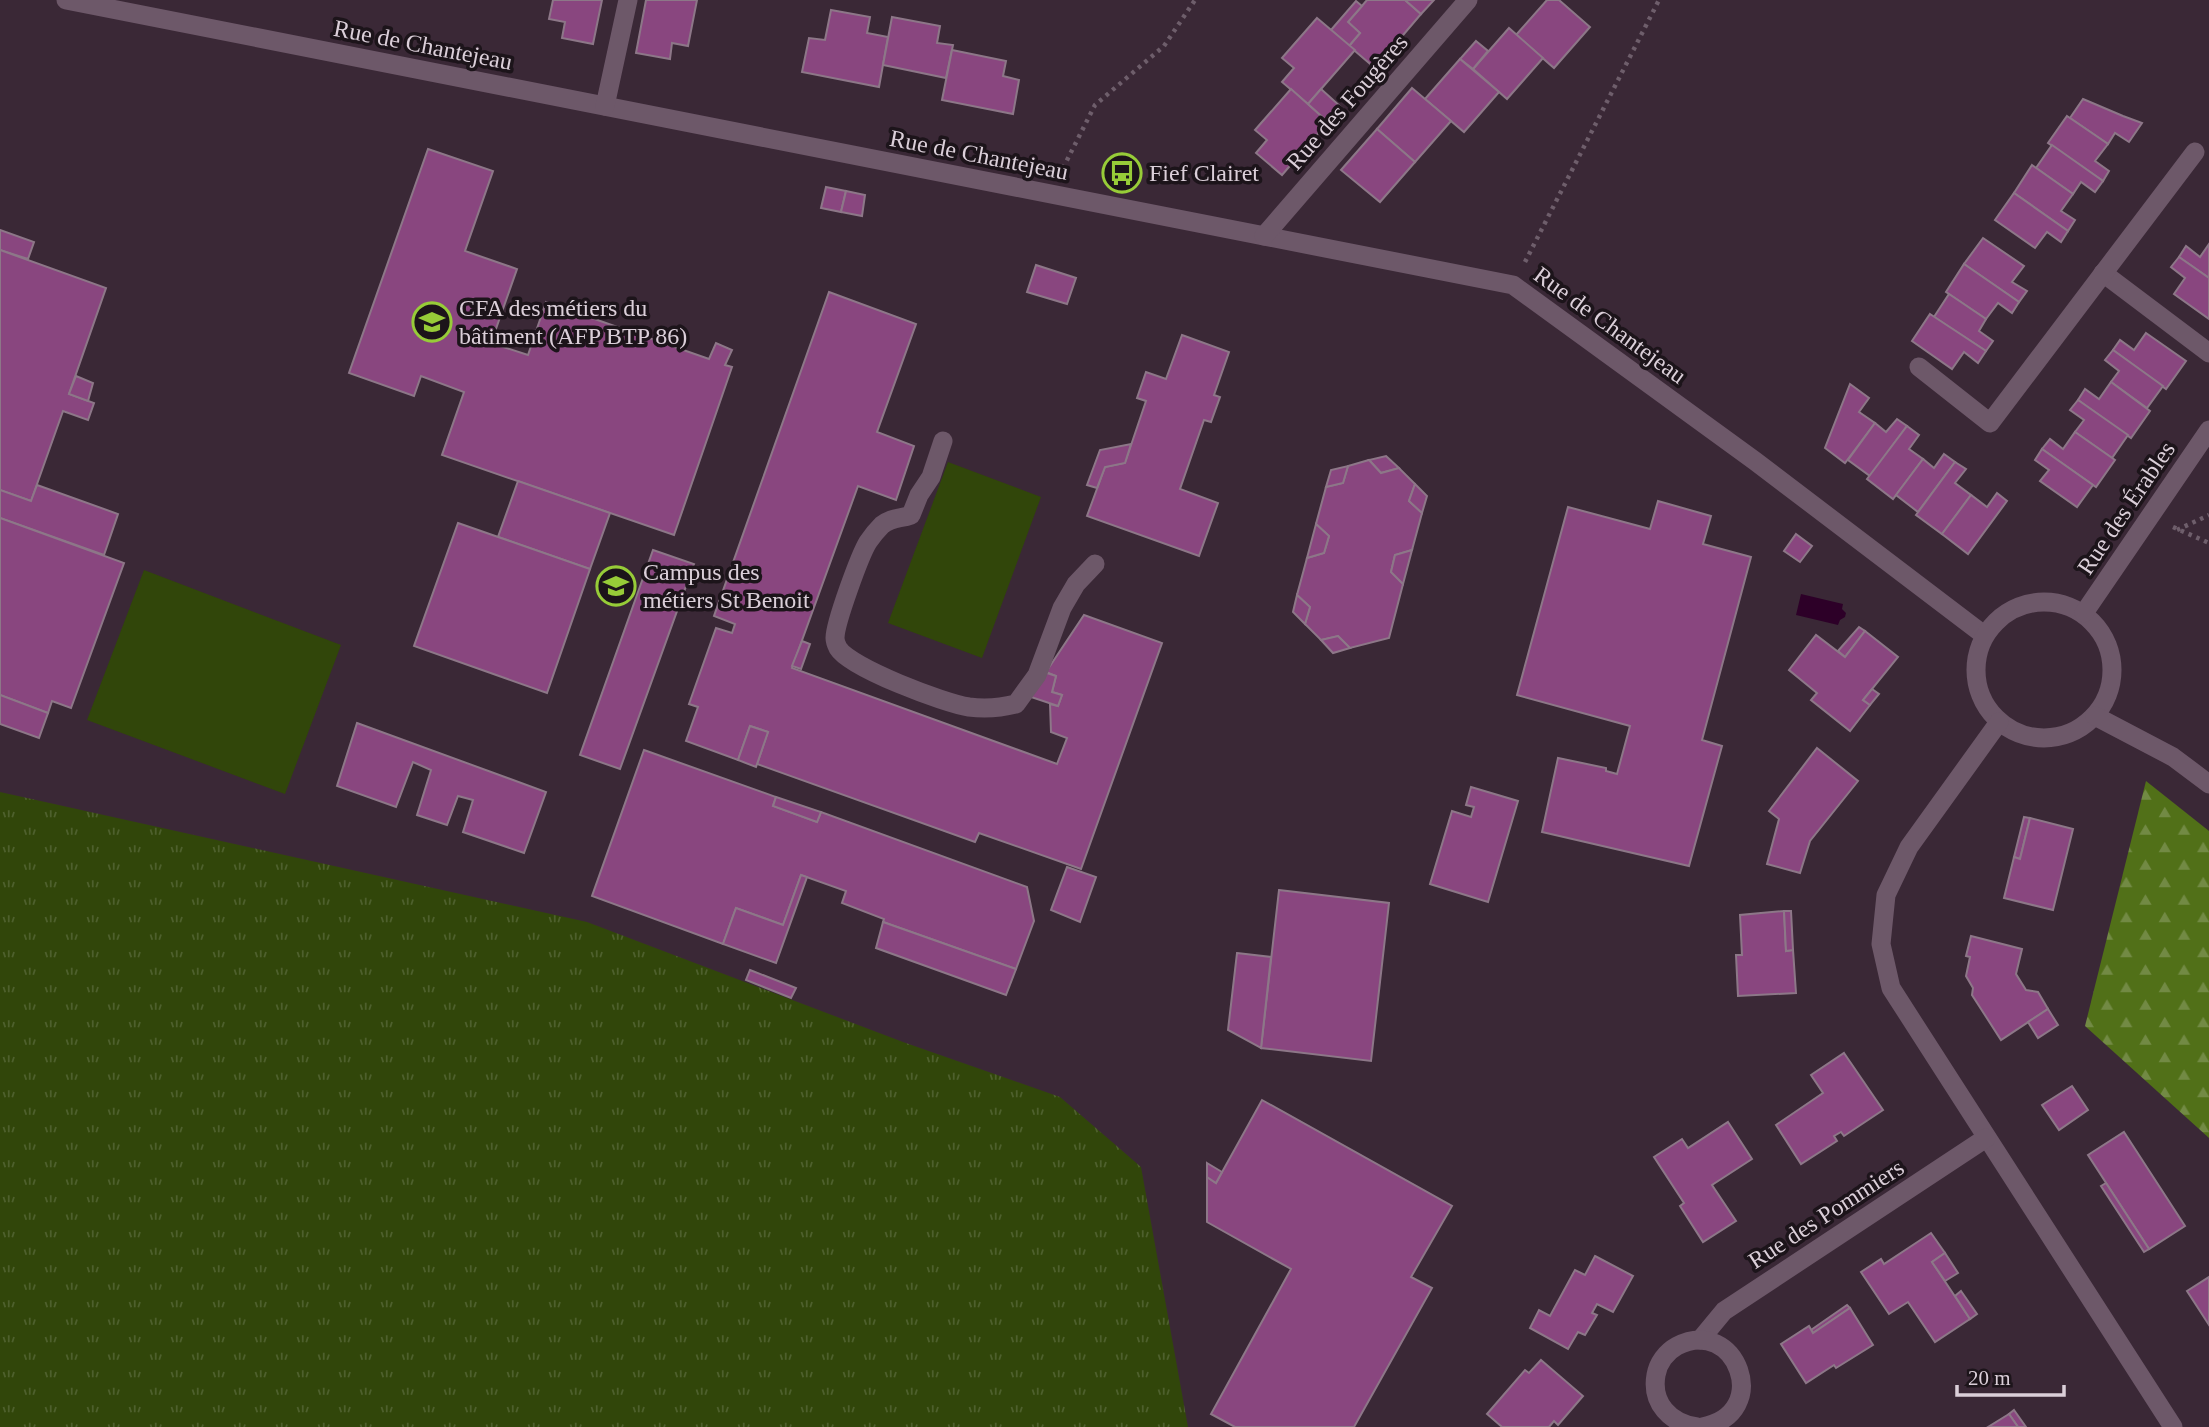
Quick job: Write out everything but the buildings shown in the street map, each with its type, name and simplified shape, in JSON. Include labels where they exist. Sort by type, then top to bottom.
[{"type":"street","name":"Rue de Chantejeau","points":[[70,0],[1513,285],[1755,461],[1984,635]]},
{"type":"street","points":[[604,106],[628,0]]},
{"type":"street","name":"Rue des Fougères","points":[[1264,236],[1468,0]]},
{"type":"street","points":[[1919,367],[1990,423],[2195,152]]},
{"type":"street","points":[[2103,273],[2209,353]]},
{"type":"street","name":"Rue des Érables","points":[[2084,613],[2209,430]]},
{"type":"street","points":[[943,441],[931,477],[919,495],[911,515],[893,518],[880,527],[867,543],[843,605],[834,639],[839,650],[861,667],[919,691],[966,706],[996,708],[1016,704],[1037,675],[1062,608],[1076,584],[1095,564]]},
{"type":"street","points":[[2029,602],[2058,602],[2084,613],[2104,635],[2113,662],[2110,691],[2095,716],[2074,732],[2049,739],[2022,735],[2000,722],[1981,696],[1979,686],[1976,665],[1984,635],[2003,614],[2029,602]]},
{"type":"street","points":[[2095,716],[2174,757],[2209,784]]},
{"type":"street","points":[[2000,722],[1909,847],[1886,895],[1881,944],[1891,988],[2173,1427]]},
{"type":"street","name":"Rue des Pommiers","points":[[1700,1340],[1724,1311],[1986,1138]]},
{"type":"street","name":"Rue des Pommiers","points":[[1700,1340],[1714,1343],[1727,1351],[1737,1363],[1742,1376],[1737,1406],[1727,1417],[1714,1425],[1699,1427],[1672,1419],[1662,1409],[1656,1396],[1655,1383],[1657,1369],[1674,1347],[1686,1341],[1700,1340]]},
{"type":"path","points":[[1049,194],[1095,105],[1164,46],[1195,0]]},
{"type":"path","points":[[1513,285],[1659,0]]},
{"type":"path","points":[[2155,510],[2176,530],[2209,543]]},
{"type":"path","points":[[2176,530],[2209,515]]},
{"type":"green space","points":[[948,462],[1041,497],[982,658],[888,623]]},
{"type":"green space","points":[[144,570],[341,645],[285,794],[87,720]]},
{"type":"green space","points":[[2146,781],[2209,831],[2209,1138],[2085,1026]]},
{"type":"green space","points":[[0,792],[587,922],[903,1042],[1060,1097],[1141,1167],[1188,1427],[0,1427]]},
{"type":"shaded area","points":[[1801,594],[1843,604],[1845,617],[1838,625],[1796,615]]},
{"type":"place","name":"Fief Clairet","points":[[1122,173]]},
{"type":"place","name":"CFA des métiers du bâtiment (AFP BTP 86)","points":[[432,322]]},
{"type":"place","name":"Campus des métiers St Benoit","points":[[616,586]]}]
